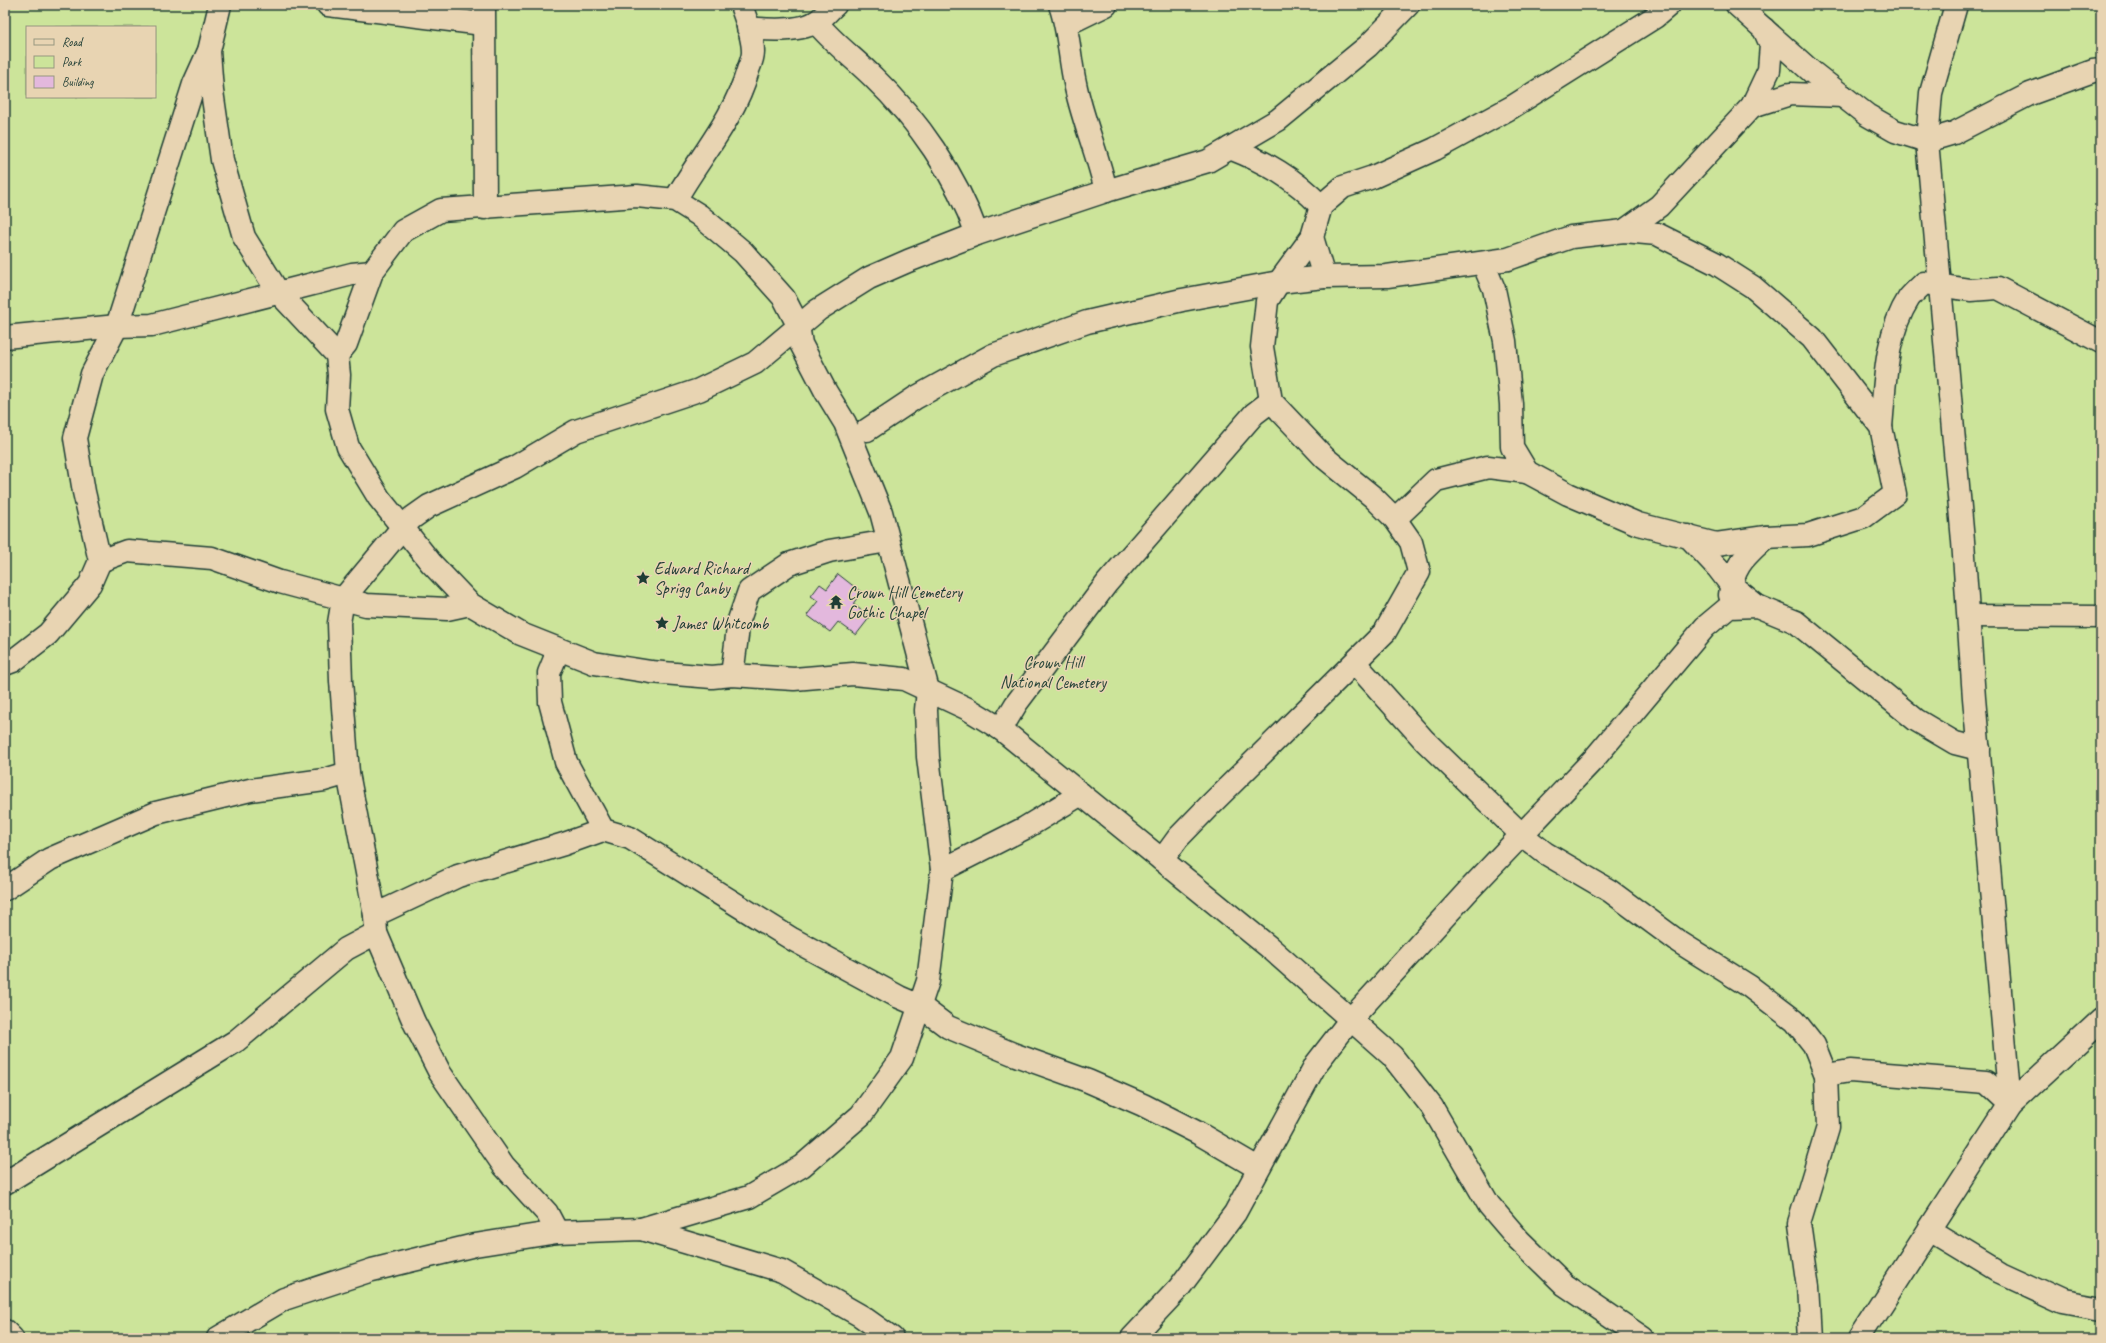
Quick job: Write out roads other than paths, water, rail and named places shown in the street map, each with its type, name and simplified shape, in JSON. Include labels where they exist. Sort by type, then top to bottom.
[{"type":"lane","points":[[5,664],[14,661],[48,634],[90,584],[100,561],[84,492],[75,438],[92,374],[117,326],[194,84],[209,51],[220,5]]},
{"type":"lane","points":[[328,5],[484,15],[485,208]]},
{"type":"lane","points":[[741,5],[748,28],[753,53]]},
{"type":"lane","points":[[748,28],[770,31],[798,27],[816,22],[835,5]]},
{"type":"lane","points":[[1106,5],[1064,15],[1075,83],[1101,168],[1106,191]]},
{"type":"lane","points":[[557,1232],[547,1213],[504,1166],[440,1073],[414,1022],[376,924],[348,773],[341,681],[339,623],[343,599],[402,528],[412,518],[429,506],[515,467],[576,431],[699,390],[755,363],[798,325],[818,310],[869,278],[977,234],[1106,191],[1208,161],[1278,120],[1368,46],[1408,5]]},
{"type":"lane","points":[[859,455],[867,430],[915,398],[992,355],[1087,322],[1182,300],[1260,294],[1278,282],[1312,237],[1321,206],[1343,187],[1373,177],[1435,149],[1512,107],[1655,17],[1669,5]]},
{"type":"lane","points":[[1737,5],[1812,72],[1867,115],[1895,131],[1928,141],[1954,133],[2030,94],[2093,71],[2101,70]]},
{"type":"lane","points":[[1956,5],[1931,93],[1928,141],[1970,616],[1979,749],[2010,1104]]},
{"type":"lane","points":[[816,22],[828,37],[874,77],[906,113],[940,157],[971,215],[977,234]]},
{"type":"lane","points":[[1624,231],[1659,206],[1752,106],[1769,70],[1771,46],[1764,29]]},
{"type":"lane","points":[[675,200],[689,175],[722,129],[742,90],[753,53],[770,31]]},
{"type":"lane","points":[[209,51],[212,91],[222,160],[244,237],[278,292],[337,355],[340,375],[337,409],[348,447],[379,498],[431,563],[470,604],[521,634],[558,651],[594,664],[650,672],[712,677],[732,675],[794,679],[853,674],[904,680],[968,709],[1001,729],[1269,947],[1351,1018],[1392,1056],[1427,1101],[1489,1205],[1519,1240],[1566,1284],[1643,1338]]},
{"type":"lane","points":[[1752,106],[1790,94],[1843,96]]},
{"type":"lane","points":[[1262,129],[1262,161]]},
{"type":"lane","points":[[1230,148],[1262,161],[1295,183],[1321,206]]},
{"type":"lane","points":[[218,1338],[284,1299],[372,1270],[475,1245],[557,1232],[641,1229],[749,1197],[802,1166],[861,1115],[902,1058],[928,981],[942,870],[928,757],[926,710],[928,690],[881,512],[845,423],[826,392],[801,344],[798,325],[784,298],[743,252],[699,215],[675,200],[637,196],[441,210],[403,231],[372,272],[346,344],[337,355]]},
{"type":"lane","points":[[1657,234],[1659,206]]},
{"type":"lane","points":[[1278,282],[1324,277],[1387,276],[1508,259],[1571,238],[1624,231],[1657,234],[1717,264],[1753,287],[1812,338],[1881,427]]},
{"type":"lane","points":[[1312,237],[1324,277]]},
{"type":"lane","points":[[1484,263],[1494,289],[1505,341],[1511,404],[1512,446],[1527,472]]},
{"type":"lane","points":[[5,337],[117,326],[152,325],[352,274],[372,272]]},
{"type":"lane","points":[[1395,519],[1436,480],[1488,467],[1527,472],[1568,494],[1638,524],[1687,535],[1716,544],[1766,537],[1808,535],[1864,517],[1894,494],[1881,427],[1885,376],[1893,334],[1909,298],[1924,283],[1941,287],[1970,290],[1998,288],[2101,342]]},
{"type":"lane","points":[[1162,860],[1178,838],[1385,632],[1419,572],[1411,542],[1395,519],[1373,497],[1325,458],[1271,401],[1262,347],[1260,294]]},
{"type":"lane","points":[[1846,380],[1873,384],[1885,376]]},
{"type":"lane","points":[[1001,729],[1016,704],[1107,583],[1254,414],[1271,401]]},
{"type":"lane","points":[[845,423],[867,430]]},
{"type":"lane","points":[[1488,467],[1512,446]]},
{"type":"lane","points":[[1687,535],[1718,568],[1731,585],[1757,606],[1796,622],[1916,720],[1955,743],[1979,749]]},
{"type":"lane","points":[[1729,607],[1731,585],[1738,565],[1766,537]]},
{"type":"lane","points":[[732,675],[738,620],[749,591],[789,564],[829,551],[888,540]]},
{"type":"lane","points":[[100,561],[127,551],[212,558],[280,582],[366,605],[447,609],[470,604]]},
{"type":"lane","points":[[1132,1338],[1179,1288],[1235,1213],[1258,1168],[1316,1064],[1351,1018],[1593,760],[1705,627],[1729,607],[1757,606]]},
{"type":"lane","points":[[1970,616],[2101,617]]},
{"type":"lane","points":[[558,651],[549,673],[550,702],[566,762],[603,830]]},
{"type":"lane","points":[[1355,663],[1425,741],[1522,835],[1545,853],[1610,891],[1679,942],[1749,986],[1795,1020],[1814,1046],[1826,1075],[1828,1127],[1799,1223],[1808,1287],[1811,1338]]},
{"type":"lane","points":[[5,889],[50,858],[156,813],[250,790],[324,780],[348,773]]},
{"type":"lane","points":[[942,870],[1025,828],[1081,794]]},
{"type":"lane","points":[[5,1183],[236,1040],[376,924],[458,876],[557,846],[603,830],[630,838],[792,940],[899,997],[920,1006],[948,1026],[1013,1054],[1088,1081],[1143,1105],[1198,1133],[1258,1168]]},
{"type":"lane","points":[[1859,1338],[2010,1104],[2101,1020]]},
{"type":"lane","points":[[1986,1082],[2006,1058]]},
{"type":"lane","points":[[1826,1075],[1850,1071],[1986,1082],[2010,1104]]},
{"type":"lane","points":[[641,1229],[782,1271],[861,1316],[892,1338]]},
{"type":"lane","points":[[1928,1230],[2000,1273],[2063,1302],[2101,1309]]},
{"type":"lane","points":[[5,1331],[12,1338]]},
{"type":"place","name":"Edward Richard Sprigg Canby","points":[[643,578]]},
{"type":"place","name":"Crown Hill Cemetery Gothic Chapel","points":[[836,602]]},
{"type":"place","name":"James Whitcomb","points":[[662,623]]},
{"type":"park label","name":"Crown Hill National Cemetery","points":[[1053,672]]}]
